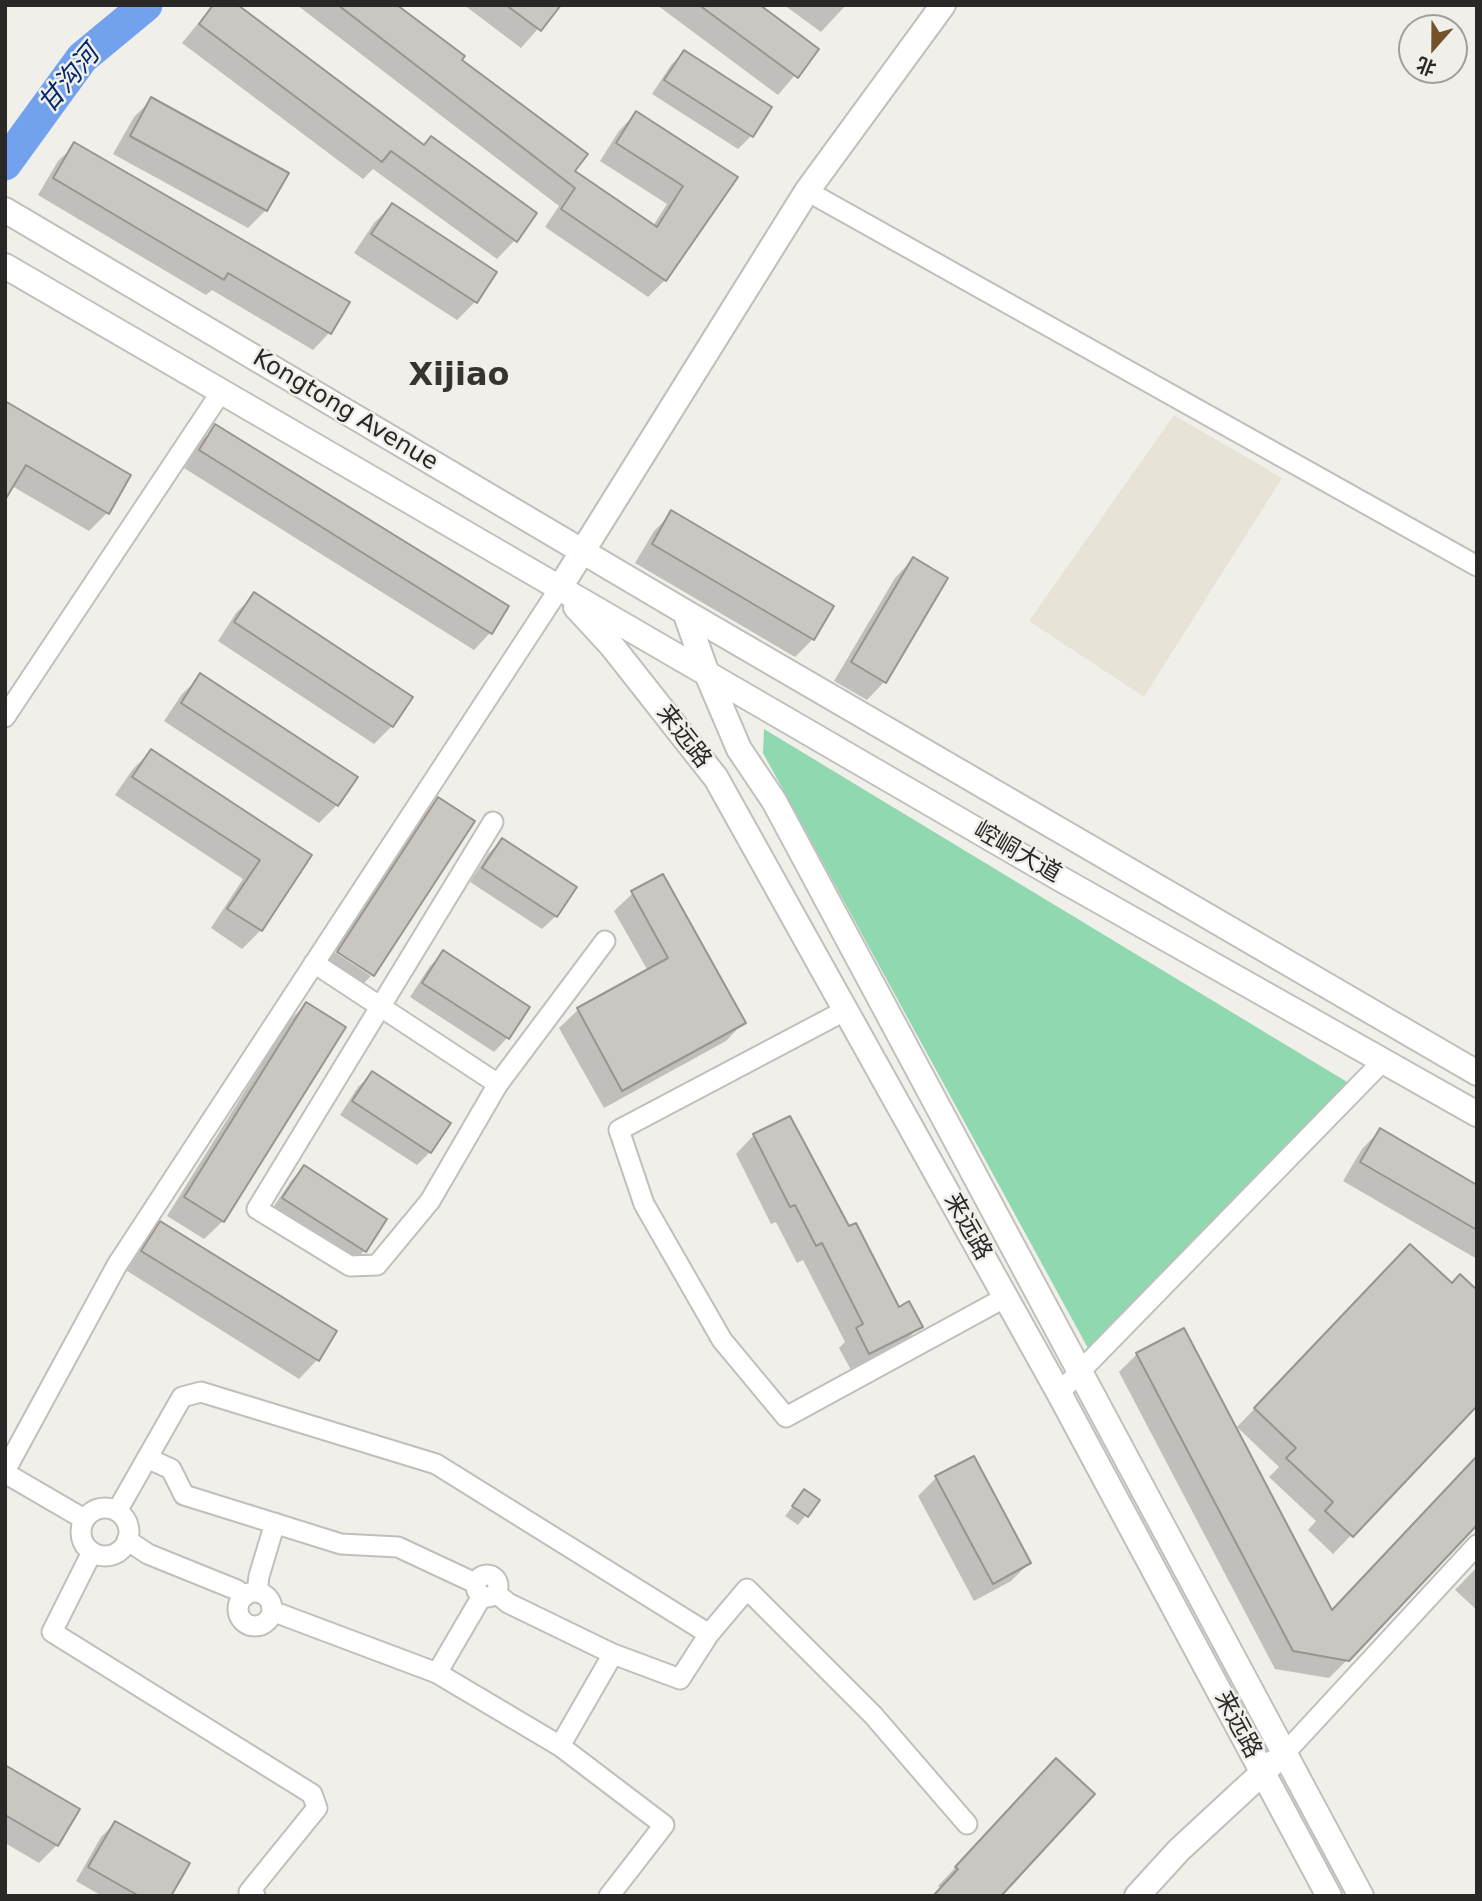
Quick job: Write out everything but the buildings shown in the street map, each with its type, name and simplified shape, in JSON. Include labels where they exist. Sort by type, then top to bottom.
[{"type":"main road","points":[[559,589],[807,191],[943,5]]},
{"type":"main road","name":"Kongtong Avenue","points":[[5,210],[685,612]]},
{"type":"main road","name":"Kongtong Avenue","points":[[5,267],[559,589]]},
{"type":"main road","name":"崆峒大道","points":[[559,589],[1477,1114]]},
{"type":"main road","name":"来远路","points":[[559,589],[611,646],[716,778],[1059,1393],[1329,1896]]},
{"type":"main road","name":"崆峒大道","points":[[685,612],[1477,1073]]},
{"type":"main road","name":"来远路","points":[[685,612],[706,674],[739,749],[774,801],[1360,1896]]},
{"type":"main road","points":[[1137,1896],[1179,1850],[1284,1754]]},
{"type":"street","points":[[807,191],[1477,566]]},
{"type":"street","points":[[5,717],[221,392]]},
{"type":"street","points":[[85,1519],[5,1472],[117,1265],[559,589]]},
{"type":"street","points":[[492,822],[257,1209],[350,1266],[377,1265],[430,1201],[498,1084],[605,941]]},
{"type":"street","points":[[314,963],[498,1084]]},
{"type":"street","points":[[846,1010],[619,1130],[644,1204],[722,1340],[786,1417],[1006,1297]]},
{"type":"street","points":[[1059,1393],[1383,1061]]},
{"type":"street","points":[[117,1511],[182,1396],[201,1392],[436,1464],[709,1634]]},
{"type":"street","points":[[147,1458],[171,1469],[184,1495],[341,1544],[398,1547],[613,1654],[680,1679],[709,1634],[747,1589],[873,1715],[967,1824]]},
{"type":"street","points":[[96,1510],[117,1511],[127,1524],[127,1540],[122,1547],[108,1555],[92,1552],[80,1533],[85,1519],[96,1510]]},
{"type":"street","points":[[127,1540],[148,1554],[237,1590],[251,1594],[269,1599],[271,1617],[260,1626],[247,1624],[239,1614],[240,1601],[251,1594],[275,1523]]},
{"type":"street","points":[[1284,1754],[1477,1545]]},
{"type":"street","points":[[92,1552],[52,1632],[312,1794],[317,1808],[249,1892],[255,1896]]},
{"type":"street","points":[[437,1673],[484,1591]]},
{"type":"street","points":[[272,1611],[437,1673],[560,1745],[664,1825],[609,1896]]},
{"type":"street","points":[[560,1745],[613,1654]]},
{"type":"shaded area","points":[[1174,415],[1282,478],[1144,697],[1029,621]]},
{"type":"green space","points":[[764,729],[1357,1088],[1089,1350],[763,753]]},
{"type":"waterway","name":"甘沟河","points":[[5,164],[82,58],[146,5]]},
{"type":"district","name":"Xijiao","points":[[459,377]]}]
